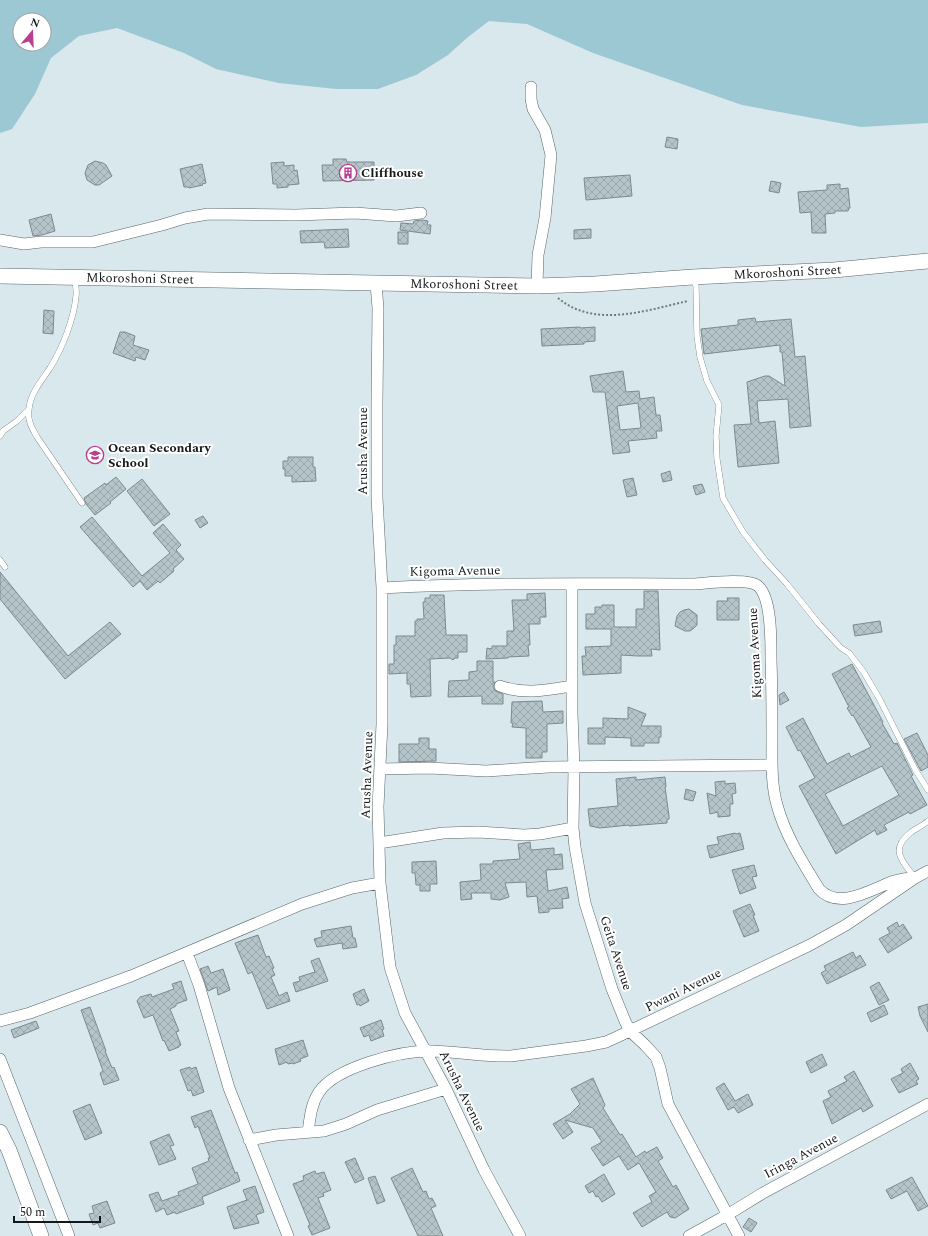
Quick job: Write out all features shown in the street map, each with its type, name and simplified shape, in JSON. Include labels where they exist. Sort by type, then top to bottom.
[{"type":"street","points":[[531,87],[533,109],[545,130],[551,155],[545,218],[538,255],[544,286]]},
{"type":"street","points":[[0,240],[24,244],[40,242],[93,242],[185,218],[208,214],[296,215],[355,213],[396,216],[421,213]]},
{"type":"street","name":"Mkoroshoni Street","points":[[0,276],[544,286],[834,270],[928,261]]},
{"type":"street","name":"Arusha Avenue","points":[[376,284],[378,308],[377,498],[382,588],[382,724],[378,807],[380,883],[390,967],[406,1013],[446,1089],[484,1170],[520,1236]]},
{"type":"street","name":"Kigoma Avenue","points":[[382,588],[426,585],[695,584],[738,582],[752,583],[758,586],[764,595],[768,613],[772,667],[772,765],[776,804],[783,824],[809,873],[819,889],[824,894],[833,898],[847,898],[874,890],[893,882],[915,878]]},
{"type":"street","name":"Geita Avenue","points":[[572,585],[574,768],[573,828],[585,903],[612,989],[630,1031],[646,1045],[656,1057],[668,1104],[739,1236]]},
{"type":"street","points":[[500,686],[523,691],[556,689],[572,686]]},
{"type":"street","points":[[381,769],[430,768],[486,771],[549,767],[574,768],[772,765]]},
{"type":"street","points":[[379,843],[443,833],[478,832],[524,835],[540,834],[573,828]]},
{"type":"street","name":"Pwani Avenue","points":[[308,1132],[313,1104],[320,1091],[327,1083],[357,1066],[390,1057],[426,1051],[496,1056],[527,1055],[606,1042],[810,945],[846,925],[915,878],[928,871]]},
{"type":"street","points":[[0,1022],[30,1013],[130,976],[302,904],[352,888],[380,883]]},
{"type":"street","points":[[187,953],[199,985],[229,1088],[288,1236]]},
{"type":"street","points":[[0,1059],[69,1236]]},
{"type":"street","points":[[249,1140],[276,1135],[324,1131],[346,1124],[377,1110],[446,1089]]},
{"type":"street","name":"Iringa Avenue","points":[[689,1236],[763,1193],[928,1104]]},
{"type":"street","points":[[0,1132],[9,1150],[41,1236]]},
{"type":"lane","points":[[693,277],[696,286],[696,317],[700,357],[707,380],[719,405],[716,436],[717,459],[723,498],[744,532],[765,560],[788,584],[819,624],[841,648],[849,654],[863,671],[879,698],[916,771],[928,790]]},
{"type":"lane","points":[[0,436],[3,431],[18,421],[28,409],[39,384],[51,367],[66,337],[77,296],[75,278]]},
{"type":"lane","points":[[28,409],[32,428],[82,504]]},
{"type":"lane","points":[[0,560],[5,567]]},
{"type":"lane","points":[[915,878],[899,856],[899,848],[901,843],[910,833],[928,821]]},
{"type":"path","points":[[544,286],[566,304],[590,314],[606,315],[646,311],[697,299]]},
{"type":"water","points":[[0,0],[928,0],[928,123],[861,127],[742,105],[593,53],[527,24],[489,21],[448,55],[416,75],[378,89],[336,89],[279,83],[216,69],[184,53],[117,28],[79,36],[51,58],[35,94],[12,129],[0,133]]},
{"type":"building","points":[[667,137],[678,139],[677,149],[665,147]]},
{"type":"building","name":"Cliffhouse","points":[[333,159],[346,159],[347,162],[374,162],[374,180],[323,181],[322,165],[333,165]]},
{"type":"building","points":[[95,161],[106,165],[112,176],[99,185],[95,185],[87,180],[85,173],[88,165]]},
{"type":"building","points":[[284,162],[284,166],[294,165],[294,171],[297,170],[299,184],[277,188],[277,184],[273,184],[271,163]]},
{"type":"building","points":[[202,164],[206,183],[189,188],[184,187],[180,169]]},
{"type":"building","points":[[630,175],[632,196],[586,200],[584,178]]},
{"type":"building","points":[[771,181],[781,183],[779,193],[769,191]]},
{"type":"building","points":[[840,184],[840,189],[848,188],[850,208],[848,211],[835,211],[835,213],[825,214],[826,233],[812,233],[811,212],[800,213],[798,192],[827,190],[827,185]]},
{"type":"building","points":[[51,214],[55,231],[33,236],[29,220]]},
{"type":"building","points":[[414,221],[428,221],[427,225],[431,225],[430,234],[400,230],[401,223],[413,224]]},
{"type":"building","points":[[348,229],[349,247],[325,248],[324,242],[301,243],[300,231]]},
{"type":"building","points":[[591,229],[591,238],[574,239],[574,230]]},
{"type":"building","points":[[398,232],[408,232],[408,244],[398,244]]},
{"type":"building","points":[[44,310],[54,311],[53,334],[43,333]]},
{"type":"building","points":[[755,318],[756,322],[791,319],[795,357],[805,356],[811,426],[790,428],[788,399],[757,401],[759,423],[775,421],[779,463],[738,467],[734,425],[751,424],[747,382],[769,376],[785,386],[782,352],[780,352],[780,345],[704,354],[701,329],[738,325],[738,320]]},
{"type":"building","points":[[595,327],[595,341],[584,342],[584,344],[542,346],[541,329]]},
{"type":"building","points":[[120,332],[125,332],[135,336],[133,345],[149,350],[145,360],[136,357],[135,361],[113,353]]},
{"type":"building","points":[[623,371],[626,392],[639,391],[640,399],[654,397],[656,415],[660,415],[662,431],[656,431],[657,438],[628,441],[630,452],[613,454],[605,392],[593,392],[590,376]],"holes":[[[638,403],[641,428],[620,430],[617,406]]]},
{"type":"building","points":[[288,457],[313,457],[313,467],[315,467],[316,481],[292,482],[292,476],[285,476],[283,461],[288,461]]},
{"type":"building","points":[[670,471],[672,480],[663,482],[661,474]]},
{"type":"building","points":[[116,477],[126,489],[95,515],[86,504],[84,498],[105,483],[106,485]]},
{"type":"building","points":[[633,478],[637,495],[627,497],[623,480]]},
{"type":"building","points":[[142,479],[170,514],[154,526],[127,491]]},
{"type":"building","points":[[702,484],[705,492],[696,495],[693,486]]},
{"type":"building","points":[[203,516],[208,523],[200,528],[195,520]]},
{"type":"building","points":[[92,517],[142,576],[170,553],[153,533],[163,524],[181,545],[176,550],[184,559],[173,569],[174,571],[160,583],[158,581],[147,590],[140,581],[133,587],[80,527]]},
{"type":"building","points":[[0,572],[68,656],[110,622],[121,634],[65,679],[0,599]]},
{"type":"building","points":[[644,591],[658,591],[660,650],[651,649],[652,656],[621,655],[621,673],[583,675],[582,656],[586,656],[585,647],[611,646],[611,629],[586,629],[586,614],[595,614],[595,607],[602,607],[602,605],[614,605],[614,627],[636,627],[636,609],[644,609]]},
{"type":"building","points":[[545,593],[546,617],[540,617],[540,624],[529,624],[529,656],[486,659],[487,648],[492,649],[492,646],[507,646],[507,631],[514,631],[512,600],[527,600],[527,594]]},
{"type":"building","points":[[430,595],[444,595],[446,635],[467,635],[467,652],[458,652],[458,658],[453,660],[450,658],[430,659],[431,696],[411,697],[410,684],[407,684],[407,673],[389,674],[389,664],[394,664],[394,645],[396,645],[396,636],[415,636],[415,621],[417,621],[417,619],[424,619],[423,602],[425,602],[425,598],[430,598]]},
{"type":"building","points":[[727,598],[739,598],[739,620],[717,620],[717,601],[728,601]]},
{"type":"building","points":[[689,609],[697,615],[697,625],[690,631],[685,631],[675,626],[677,616],[680,612]]},
{"type":"building","points":[[880,621],[882,632],[855,636],[853,625]]},
{"type":"building","points":[[477,661],[493,661],[493,682],[495,682],[493,687],[495,691],[503,694],[503,704],[482,704],[482,696],[448,697],[449,681],[469,680],[469,672],[477,671]]},
{"type":"building","points":[[852,664],[883,722],[882,723],[894,744],[897,743],[913,775],[911,776],[927,805],[910,814],[909,812],[884,825],[887,830],[877,835],[875,830],[836,854],[799,786],[815,778],[800,750],[798,751],[786,727],[803,718],[827,764],[849,753],[851,757],[871,747],[853,715],[852,716],[847,708],[849,707],[832,674]],"holes":[[[882,766],[899,795],[843,826],[825,794]]]},
{"type":"building","points":[[784,692],[789,700],[780,705],[779,695]]},
{"type":"building","points":[[542,701],[543,712],[563,711],[563,723],[547,724],[547,752],[542,752],[542,758],[526,758],[526,728],[512,727],[512,702]]},
{"type":"building","points":[[628,707],[646,714],[641,726],[661,726],[661,737],[659,737],[659,743],[644,743],[644,746],[631,746],[631,738],[605,737],[605,744],[588,744],[588,728],[603,728],[603,718],[628,719]]},
{"type":"building","points":[[917,733],[928,755],[928,767],[921,771],[904,739]]},
{"type":"building","points":[[419,738],[429,738],[429,749],[436,749],[436,761],[399,762],[399,744],[419,744]]},
{"type":"building","points":[[636,777],[636,780],[665,777],[669,816],[667,823],[600,828],[590,826],[588,809],[618,806],[616,779]]},
{"type":"building","points":[[725,781],[725,784],[735,783],[736,793],[732,794],[733,804],[730,804],[730,816],[718,817],[718,812],[710,814],[707,793],[716,796],[715,782]]},
{"type":"building","points":[[686,789],[696,792],[693,801],[684,799]]},
{"type":"building","points":[[740,833],[744,849],[710,858],[707,846],[719,844],[717,837]]},
{"type":"building","points":[[530,842],[531,850],[554,848],[554,855],[562,854],[563,869],[546,870],[548,891],[567,887],[569,898],[562,899],[563,908],[549,909],[549,912],[539,913],[537,896],[527,897],[526,882],[505,883],[509,897],[500,900],[491,899],[491,893],[471,893],[472,899],[461,900],[460,882],[481,880],[480,864],[493,864],[493,861],[520,859],[518,844]]},
{"type":"building","points":[[436,861],[437,884],[430,884],[430,891],[420,891],[420,885],[416,885],[415,873],[412,873],[412,862]]},
{"type":"building","points":[[754,865],[757,876],[752,877],[756,888],[740,894],[732,870]]},
{"type":"building","points":[[750,904],[755,915],[753,915],[759,931],[744,937],[733,911]]},
{"type":"building","points":[[897,922],[899,927],[903,924],[912,938],[888,953],[879,939],[890,933],[887,928]]},
{"type":"building","points":[[351,926],[353,938],[355,938],[357,947],[343,949],[342,943],[317,947],[314,939],[322,937],[321,931]]},
{"type":"building","points":[[258,935],[266,957],[269,956],[274,968],[272,969],[275,975],[271,977],[279,996],[287,992],[290,1001],[267,1009],[252,972],[248,974],[235,943]]},
{"type":"building","points":[[853,952],[856,958],[860,955],[866,965],[827,984],[821,973],[826,970],[824,966]]},
{"type":"building","points":[[319,958],[328,981],[296,992],[293,983],[300,981],[299,977],[315,972],[311,961]]},
{"type":"building","points":[[208,966],[211,973],[223,969],[230,990],[218,995],[217,987],[208,991],[200,969]]},
{"type":"building","points":[[181,981],[187,1000],[176,1004],[176,1006],[170,1009],[179,1031],[176,1032],[181,1045],[169,1051],[164,1040],[163,1041],[153,1015],[144,1018],[137,1001],[140,997],[151,994],[152,997],[174,989],[172,984]]},
{"type":"building","points":[[879,982],[889,1000],[879,1005],[870,987]]},
{"type":"building","points":[[364,989],[369,1001],[360,1006],[359,1004],[357,1005],[353,994]]},
{"type":"building","points":[[928,1004],[928,1032],[920,1016],[918,1007]]},
{"type":"building","points":[[884,1005],[888,1014],[871,1022],[867,1013]]},
{"type":"building","points":[[90,1007],[105,1051],[119,1080],[104,1085],[100,1073],[103,1071],[81,1010]]},
{"type":"building","points":[[381,1020],[384,1029],[382,1030],[384,1036],[371,1041],[369,1035],[364,1037],[360,1028]]},
{"type":"building","points":[[36,1021],[39,1028],[14,1038],[11,1030]]},
{"type":"building","points":[[303,1040],[308,1056],[293,1064],[288,1064],[287,1062],[279,1065],[275,1049]]},
{"type":"building","points":[[822,1054],[827,1065],[811,1073],[806,1062]]},
{"type":"building","points":[[910,1063],[919,1079],[916,1081],[918,1084],[899,1093],[891,1079],[903,1073],[901,1069]]},
{"type":"building","points":[[190,1067],[191,1069],[196,1067],[204,1092],[193,1096],[191,1090],[188,1091],[180,1070]]},
{"type":"building","points":[[854,1071],[873,1106],[863,1112],[861,1108],[832,1124],[823,1101],[831,1097],[828,1091],[847,1081],[844,1077]]},
{"type":"building","points":[[593,1078],[605,1105],[603,1108],[620,1135],[622,1134],[636,1157],[645,1151],[646,1153],[657,1147],[663,1158],[658,1161],[673,1187],[676,1185],[689,1209],[675,1218],[670,1217],[667,1212],[642,1227],[633,1213],[652,1202],[649,1196],[656,1192],[639,1163],[628,1170],[619,1156],[603,1166],[591,1148],[602,1142],[593,1128],[565,1120],[573,1132],[563,1139],[553,1124],[570,1114],[580,1104],[571,1089]]},
{"type":"building","points":[[724,1083],[735,1101],[748,1094],[753,1105],[738,1113],[734,1107],[728,1110],[716,1088]]},
{"type":"building","points":[[90,1104],[102,1133],[85,1140],[73,1111]]},
{"type":"building","points":[[211,1110],[235,1173],[237,1172],[240,1181],[202,1197],[204,1204],[176,1214],[175,1212],[167,1215],[164,1208],[156,1212],[149,1195],[158,1192],[162,1201],[179,1195],[178,1192],[198,1184],[192,1168],[209,1161],[208,1158],[210,1158],[198,1126],[195,1128],[191,1117]]},
{"type":"building","points":[[169,1134],[174,1145],[170,1146],[176,1159],[159,1165],[150,1142]]},
{"type":"building","points":[[355,1158],[364,1179],[355,1183],[345,1162]]},
{"type":"building","points":[[412,1168],[423,1192],[426,1191],[429,1199],[432,1198],[436,1206],[431,1208],[443,1236],[418,1236],[391,1178]]},
{"type":"building","points":[[315,1171],[316,1174],[324,1172],[331,1190],[323,1193],[324,1196],[318,1198],[330,1228],[312,1235],[308,1226],[310,1225],[293,1184],[304,1180],[303,1176]]},
{"type":"building","points":[[604,1174],[615,1194],[602,1202],[598,1196],[596,1197],[593,1191],[589,1193],[585,1186]]},
{"type":"building","points":[[375,1176],[385,1201],[377,1204],[368,1178]]},
{"type":"building","points":[[912,1177],[928,1206],[918,1211],[907,1191],[891,1199],[886,1190]]},
{"type":"building","points":[[255,1186],[264,1212],[256,1215],[259,1223],[234,1229],[227,1207],[247,1200],[243,1190]]},
{"type":"building","points":[[107,1201],[115,1223],[100,1228],[98,1223],[93,1225],[89,1214],[94,1213],[92,1206]]},
{"type":"building","points":[[749,1218],[757,1223],[751,1232],[743,1227]]},
{"type":"place","name":"Cliffhouse","points":[[348,173]]},
{"type":"place","name":"Ocean Secondary School","points":[[95,455]]}]
